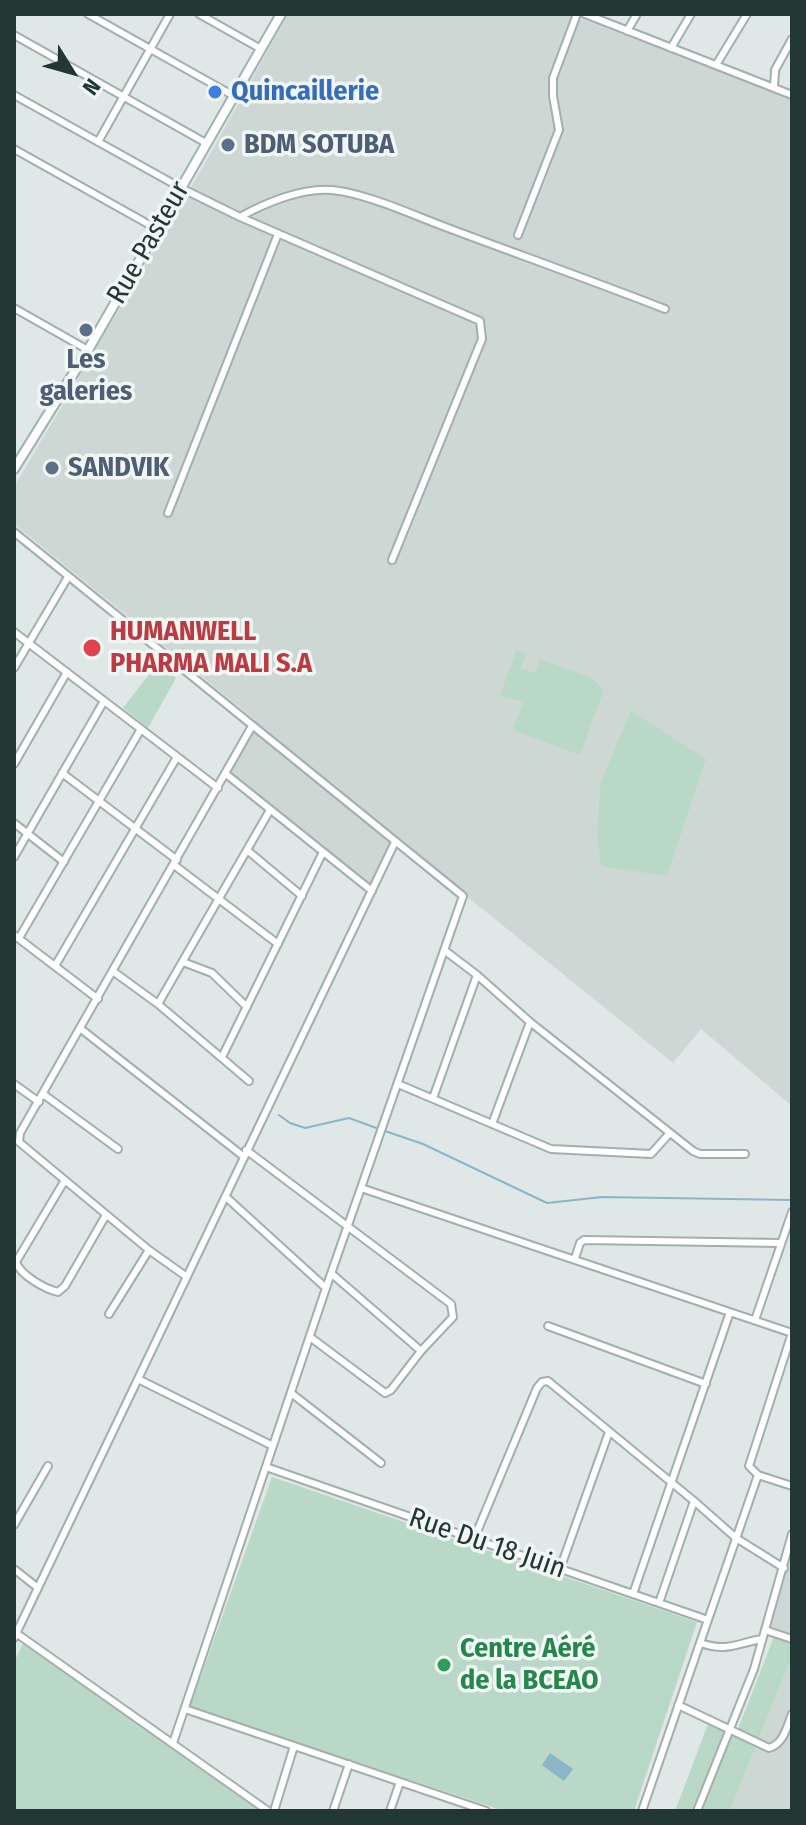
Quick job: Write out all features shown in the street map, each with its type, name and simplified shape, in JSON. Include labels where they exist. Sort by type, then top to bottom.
[{"type":"main road","name":"Rue Pasteur","points":[[14,469],[88,350],[281,14]]},
{"type":"street","points":[[88,14],[234,96]]},
{"type":"street","points":[[98,142],[170,14]]},
{"type":"street","points":[[199,14],[261,49]]},
{"type":"street","points":[[518,235],[559,130],[553,78],[577,14]]},
{"type":"street","points":[[585,14],[792,95]]},
{"type":"street","points":[[627,31],[637,14]]},
{"type":"street","points":[[671,48],[691,14]]},
{"type":"street","points":[[716,65],[747,14]]},
{"type":"street","points":[[14,35],[206,143]]},
{"type":"street","points":[[774,88],[775,70],[792,39]]},
{"type":"street","points":[[14,95],[181,188],[240,217],[480,321],[482,339],[392,560]]},
{"type":"street","points":[[14,149],[157,229]]},
{"type":"street","points":[[240,217],[254,209],[310,191],[344,193],[433,222],[665,309]]},
{"type":"street","points":[[168,513],[278,234]]},
{"type":"street","points":[[14,308],[88,350]]},
{"type":"street","points":[[14,532],[463,896],[326,1288],[173,1743]]},
{"type":"street","points":[[14,668],[68,577]]},
{"type":"street","points":[[14,632],[218,788]]},
{"type":"street","points":[[14,764],[67,672]]},
{"type":"street","points":[[14,857],[104,701]]},
{"type":"street","points":[[187,1277],[149,1250],[19,1142],[20,1133],[252,726]]},
{"type":"street","points":[[98,999],[16,936],[64,862],[141,729]]},
{"type":"street","points":[[55,966],[177,757]]},
{"type":"street","points":[[62,773],[278,944]]},
{"type":"street","points":[[226,774],[372,891]]},
{"type":"street","points":[[158,1004],[270,810]]},
{"type":"street","points":[[14,823],[64,862]]},
{"type":"street","points":[[294,1746],[271,1811],[15,1635],[395,842]]},
{"type":"street","points":[[247,850],[302,896]]},
{"type":"street","points":[[222,1057],[323,852]]},
{"type":"street","points":[[444,950],[669,1134],[700,1154],[745,1154]]},
{"type":"street","points":[[183,962],[212,973],[247,1007]]},
{"type":"street","points":[[114,972],[158,1004],[249,1081]]},
{"type":"street","points":[[433,1098],[477,975]]},
{"type":"street","points":[[492,1124],[530,1022]]},
{"type":"street","points":[[81,1029],[451,1304],[453,1317],[391,1390],[385,1393],[310,1337]]},
{"type":"street","points":[[14,1084],[39,1102]]},
{"type":"street","points":[[398,1084],[551,1149],[651,1154],[669,1134]]},
{"type":"street","points":[[43,1094],[118,1149]]},
{"type":"street","points":[[65,1180],[16,1262],[20,1270],[58,1292],[65,1286],[106,1215]]},
{"type":"street","points":[[361,1188],[792,1333],[749,1464],[758,1475],[792,1486]]},
{"type":"street","points":[[226,1197],[326,1288]]},
{"type":"street","points":[[755,1320],[792,1212]]},
{"type":"street","points":[[575,1258],[584,1240],[781,1243]]},
{"type":"street","points":[[109,1314],[149,1250]]},
{"type":"street","points":[[332,1274],[421,1351]]},
{"type":"street","points":[[633,1594],[730,1312]]},
{"type":"street","points":[[548,1326],[706,1384]]},
{"type":"street","points":[[138,1379],[273,1446]]},
{"type":"street","points":[[474,1539],[537,1388],[548,1381],[736,1538],[784,1568]]},
{"type":"street","points":[[291,1393],[381,1463]]},
{"type":"street","points":[[560,1569],[609,1432]]},
{"type":"street","points":[[14,1525],[48,1466]]},
{"type":"street","name":"Rue Du 18 Juin","points":[[266,1467],[708,1620]]},
{"type":"street","points":[[642,1811],[758,1475]]},
{"type":"street","points":[[659,1603],[694,1501]]},
{"type":"street","points":[[697,1811],[754,1669],[792,1534]]},
{"type":"street","points":[[14,1569],[38,1588]]},
{"type":"street","points":[[765,1630],[792,1639]]},
{"type":"street","points":[[700,1643],[725,1649],[740,1642],[762,1639]]},
{"type":"street","points":[[678,1705],[769,1748],[782,1740],[792,1714]]},
{"type":"street","points":[[185,1709],[468,1808],[486,1811]]},
{"type":"street","points":[[333,1811],[349,1764]]},
{"type":"street","points":[[390,1811],[400,1782]]},
{"type":"shaded area","points":[[288,14],[569,14],[792,99],[792,1106],[701,1029],[673,1063],[397,840],[374,892],[224,772],[254,719],[14,524],[14,487],[204,165]]},
{"type":"shaded area","points":[[792,1551],[792,1634],[770,1626]]},
{"type":"shaded area","points":[[792,1656],[792,1811],[730,1811]]},
{"type":"green space","points":[[516,650],[526,654],[521,668],[535,673],[540,659],[592,678],[604,690],[580,755],[513,730],[523,702],[500,696]]},
{"type":"green space","points":[[157,664],[176,678],[148,728],[123,708]]},
{"type":"green space","points":[[631,711],[706,759],[667,876],[601,866],[597,833],[601,781]]},
{"type":"green space","name":"Centre Aéré de la BCEAO","points":[[272,1477],[697,1622],[634,1811],[504,1811],[190,1707]]},
{"type":"green space","points":[[777,1629],[792,1634],[792,1656],[730,1811],[675,1811],[708,1724],[736,1734]]},
{"type":"green space","points":[[24,1642],[260,1811],[14,1811],[14,1662]]},
{"type":"water","points":[[550,1753],[573,1769],[564,1781],[542,1765]]},
{"type":"waterway","points":[[279,1115],[305,1128],[349,1118],[379,1129]]},
{"type":"waterway","points":[[385,1131],[423,1144],[547,1203],[602,1197],[792,1200]]},
{"type":"place","name":"Quincaillerie","points":[[215,92]]},
{"type":"place","name":"BDM SOTUBA","points":[[228,145]]},
{"type":"place","name":"Les galeries","points":[[86,330]]},
{"type":"place","name":"SANDVIK","points":[[52,468]]},
{"type":"place","name":"HUMANWELL PHARMA MALI S.A","points":[[92,648]]},
{"type":"place","name":"Centre Aéré de la BCEAO","points":[[444,1665]]}]
